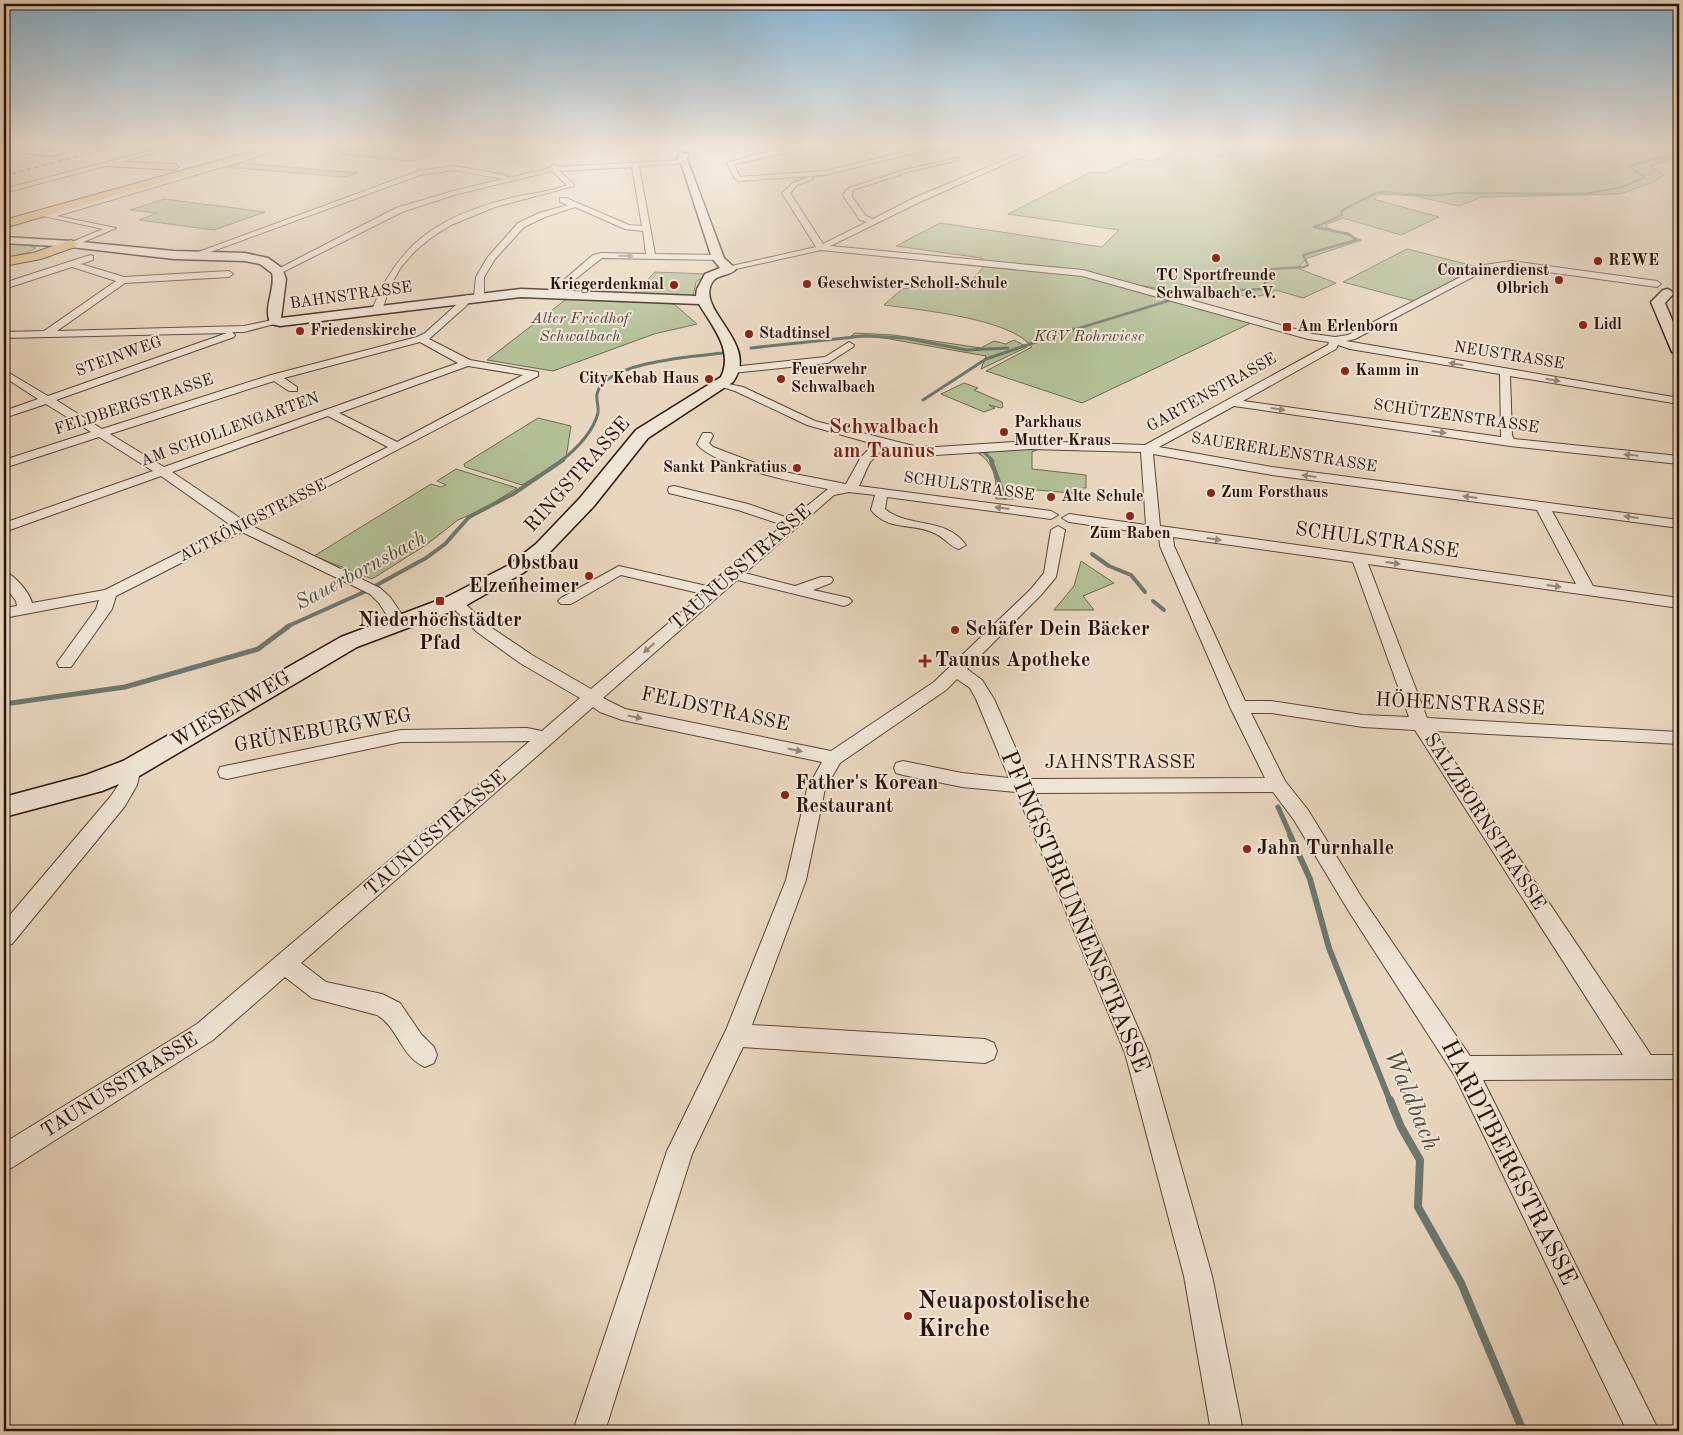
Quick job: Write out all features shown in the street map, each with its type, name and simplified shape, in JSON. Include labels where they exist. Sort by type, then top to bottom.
[{"type":"highway","points":[[4,222],[38,212]]},
{"type":"highway","points":[[4,222],[40,212]]},
{"type":"highway","points":[[4,261],[36,256],[65,244]]},
{"type":"street","points":[[61,212],[47,216],[112,228],[65,244]]},
{"type":"street","points":[[194,255],[311,212]]},
{"type":"street","points":[[278,271],[395,212]]},
{"type":"street","points":[[377,310],[382,293],[395,268],[414,248],[436,231],[455,220],[475,212]]},
{"type":"street","points":[[473,297],[480,276],[491,258],[521,225],[549,212]]},
{"type":"street","points":[[591,212],[628,227],[647,229]]},
{"type":"street","points":[[644,212],[651,256]]},
{"type":"street","points":[[703,212],[718,258],[721,264],[730,269]]},
{"type":"street","points":[[798,212],[821,248]]},
{"type":"street","points":[[858,212],[863,218],[872,221]]},
{"type":"street","points":[[849,345],[828,360],[727,377],[732,347],[703,300],[702,294],[706,280],[717,273],[730,269],[821,248],[891,212]]},
{"type":"street","points":[[4,240],[264,261],[278,271],[280,279],[274,317],[277,322]]},
{"type":"street","points":[[821,248],[1067,271],[1108,278],[1312,336],[1335,340],[1350,337],[1484,268],[1496,266],[1511,264],[1650,284],[1675,291]]},
{"type":"street","points":[[554,293],[596,257],[607,255],[718,258]]},
{"type":"street","points":[[4,286],[90,258]]},
{"type":"street","points":[[73,264],[123,280],[229,274]]},
{"type":"street","points":[[46,334],[123,280]]},
{"type":"street","points":[[1675,291],[1658,302],[1679,352]]},
{"type":"street","name":"BAHNSTRASSE","points":[[4,335],[244,329],[277,322],[473,297],[521,293],[703,300]]},
{"type":"street","name":"FELDBERGSTRASSE","points":[[4,464],[275,376],[421,339],[436,329],[473,297]]},
{"type":"street","name":"STEINWEG","points":[[4,415],[244,329]]},
{"type":"street","name":"ALTKÖNIGSTRASSE","points":[[4,613],[109,594],[398,447],[534,374],[467,363],[421,339]]},
{"type":"street","name":"NEUSTRASSE","points":[[1335,340],[1350,346],[1679,400]]},
{"type":"street","name":"GARTENSTRASSE","points":[[1159,531],[1147,449],[1332,347],[1335,340]]},
{"type":"street","name":"AM SCHOLLENGARTEN","points":[[4,528],[467,363]]},
{"type":"street","points":[[4,372],[162,471],[243,527],[370,588],[385,600],[399,622]]},
{"type":"street","points":[[1504,372],[1506,435],[1510,442]]},
{"type":"street","points":[[275,376],[293,389]]},
{"type":"street","name":"SAUERERLENSTRASSE","points":[[727,377],[739,389],[811,423],[882,443],[936,451],[1030,444],[1147,449],[1272,471],[1679,524]]},
{"type":"street","name":"RINGSTRASSE","points":[[455,602],[516,569],[543,548],[587,502],[642,434],[727,377]]},
{"type":"street","name":"SCHÜTZENSTRASSE","points":[[1230,402],[1510,442],[1679,460]]},
{"type":"street","points":[[329,412],[398,447]]},
{"type":"street","name":"SCHULSTRASSE","points":[[706,436],[704,446],[715,453],[771,473],[849,488],[1679,603]]},
{"type":"street","points":[[849,488],[853,485],[865,460],[882,443]]},
{"type":"street","name":"TAUNUSSTRASSE","points":[[4,1158],[205,1032],[830,492],[849,488]]},
{"type":"street","points":[[674,490],[743,507],[794,524]]},
{"type":"street","name":"SCHULSTRASSE","points":[[882,492],[878,510],[890,520],[940,530],[959,545]]},
{"type":"street","points":[[1542,506],[1587,590]]},
{"type":"street","points":[[1051,515],[1045,519],[1045,524],[1058,530],[1071,527],[1073,523],[1069,518]]},
{"type":"street","points":[[589,1431],[680,1151],[736,1035],[796,880],[816,789],[834,758],[940,686],[1036,592],[1051,574],[1058,530]]},
{"type":"street","name":"HARDTBERGSTRASSE","points":[[1159,531],[1239,707],[1278,785],[1300,815],[1355,904],[1464,1068],[1643,1431]]},
{"type":"street","name":"SALZBORNSTRASSE","points":[[1359,558],[1420,724],[1645,1068]]},
{"type":"street","points":[[566,601],[619,570],[715,592]]},
{"type":"street","points":[[736,575],[777,588],[798,590],[844,601]]},
{"type":"street","points":[[4,576],[24,600],[25,609]]},
{"type":"street","points":[[798,590],[826,580]]},
{"type":"street","points":[[65,663],[104,609],[109,594]]},
{"type":"street","points":[[455,602],[483,629],[526,659],[580,689],[591,699]]},
{"type":"street","name":"WIESENWEG","points":[[4,807],[92,784],[132,768],[349,642],[455,602]]},
{"type":"street","name":"PFINGSTBRUNNENSTRASSE","points":[[956,670],[976,684],[985,699],[1024,786],[1139,1059],[1198,1276],[1227,1431]]},
{"type":"street","name":"FELDSTRASSE","points":[[591,699],[622,714],[834,758]]},
{"type":"street","name":"HÖHENSTRASSE","points":[[1239,707],[1271,707],[1363,721],[1673,737]]},
{"type":"street","name":"GRÜNEBURGWEG","points":[[227,772],[401,736],[527,734],[547,738]]},
{"type":"street","points":[[1673,737],[1679,750]]},
{"type":"street","points":[[4,937],[118,801],[128,785],[132,768]]},
{"type":"street","name":"JAHNSTRASSE","points":[[903,768],[962,780],[1024,786],[1278,785]]},
{"type":"street","points":[[285,964],[320,991],[382,1005],[392,1011],[413,1042],[425,1055]]},
{"type":"street","points":[[736,1035],[984,1051]]},
{"type":"street","points":[[1464,1068],[1679,1068]]},
{"type":"green space","points":[[148,212],[265,212],[214,230],[139,220],[157,213]]},
{"type":"green space","name":"KGV Rohrwiese","points":[[1012,212],[1421,212],[1439,217],[1401,235],[1343,218],[1327,224],[1328,228],[1361,240],[1308,258],[1297,268],[1336,283],[1303,298],[1276,290],[1255,296],[1220,294],[1185,298],[1150,287],[1137,286],[1130,288],[1253,322],[1082,403],[986,371],[1032,347],[1021,337],[1005,329],[963,317],[884,305],[902,289],[927,286],[966,288],[984,266],[982,258],[896,246],[940,223],[1102,247],[1119,230],[1008,214]]},
{"type":"green space","points":[[4,242],[25,244],[36,248],[27,253],[4,258]]},
{"type":"green space","points":[[1407,249],[1478,267],[1414,301],[1343,282]]},
{"type":"green space","points":[[655,272],[707,274],[696,282],[693,297],[633,295]]},
{"type":"green space","name":"Alter Friedhof Schwalbach","points":[[569,297],[674,304],[697,324],[654,334],[553,371],[487,360]]},
{"type":"green space","points":[[855,333],[893,335],[981,348],[994,341],[1006,344],[1014,340],[1027,347],[981,369],[986,356],[867,335],[851,336]]},
{"type":"green space","points":[[964,383],[978,388],[974,390],[1002,402],[1003,407],[989,405],[995,408],[984,412],[941,394]]},
{"type":"green space","points":[[538,418],[571,426],[566,458],[522,485],[465,467],[464,464]]},
{"type":"green space","points":[[1039,449],[1032,452],[1032,469],[1086,475],[1086,488],[1082,488],[1081,494],[1026,489],[1024,499],[996,499],[994,473],[984,457],[978,453]]},
{"type":"green space","points":[[456,469],[517,488],[485,508],[458,520],[426,545],[372,579],[314,556],[431,484],[441,487],[446,485],[437,481]]},
{"type":"green space","points":[[1081,561],[1114,583],[1083,596],[1094,610],[1054,610],[1074,586]]},
{"type":"waterway","points":[[1315,227],[1342,215],[1341,212]]},
{"type":"waterway","points":[[1070,331],[1197,292],[1262,289],[1272,269],[1304,267],[1308,265],[1303,255],[1356,240],[1349,234],[1314,227],[1316,226]]},
{"type":"waterway","name":"Waldbach","points":[[923,400],[986,359],[1074,329]]},
{"type":"waterway","name":"Sauerbornsbach","points":[[751,348],[864,336],[905,338],[967,350],[1008,348]]},
{"type":"waterway","name":"Sauerbornsbach","points":[[561,461],[578,446],[596,420],[598,413],[597,394],[603,383],[633,368],[652,363],[723,353]]},
{"type":"waterway","name":"Waldbach","points":[[984,452],[993,461]]},
{"type":"waterway","name":"Sauerbornsbach","points":[[286,627],[364,592],[426,558],[445,544],[469,517],[513,494],[563,460]]},
{"type":"waterway","name":"Waldbach","points":[[991,460],[1005,498]]},
{"type":"waterway","name":"Waldbach","points":[[1092,554],[1109,566],[1131,575],[1145,592]]},
{"type":"waterway","name":"Waldbach","points":[[1153,601],[1164,610]]},
{"type":"waterway","name":"Sauerbornsbach","points":[[4,704],[125,687],[258,649],[289,626]]},
{"type":"waterway","name":"Waldbach","points":[[1278,807],[1291,836]]},
{"type":"waterway","name":"Waldbach","points":[[1290,835],[1310,879],[1329,948],[1390,1101]]},
{"type":"waterway","name":"Waldbach","points":[[1390,1100],[1401,1127],[1420,1160],[1418,1207],[1461,1283],[1523,1431]]},
{"type":"place","name":"TC Sportfreunde Schwalbach e. V.","points":[[1216,258]]},
{"type":"place","name":"REWE","points":[[1598,261]]},
{"type":"place","name":"Containerdienst Olbrich","points":[[1559,280]]},
{"type":"place","name":"Geschwister-Scholl-Schule","points":[[807,284]]},
{"type":"place","name":"Kriegerdenkmal","points":[[674,285]]},
{"type":"place","name":"Lidl","points":[[1583,325]]},
{"type":"place","name":"Am Erlenborn","points":[[1287,327]]},
{"type":"place","name":"Friedenskirche","points":[[300,331]]},
{"type":"place","name":"Stadtinsel","points":[[749,334]]},
{"type":"place","name":"Kamm in","points":[[1345,371]]},
{"type":"place","name":"City Kebab Haus","points":[[709,379]]},
{"type":"place","name":"Feuerwehr Schwalbach","points":[[781,379]]},
{"type":"place","name":"Parkhaus Mutter Kraus","points":[[1004,432]]},
{"type":"place","name":"Sankt Pankratius","points":[[797,468]]},
{"type":"place","name":"Zum Forsthaus","points":[[1211,493]]},
{"type":"place","name":"Alte Schule","points":[[1051,497]]},
{"type":"place","name":"Zum Raben","points":[[1130,516]]},
{"type":"place","name":"Obstbau Elzenheimer","points":[[589,576]]},
{"type":"place","name":"Niederhöchstädter Pfad","points":[[440,601]]},
{"type":"place","name":"Schäfer Dein Bäcker","points":[[955,630]]},
{"type":"place","name":"Taunus Apotheke","points":[[925,661]]},
{"type":"place","name":"Father's Korean Restaurant","points":[[785,795]]},
{"type":"place","name":"Jahn Turnhalle","points":[[1247,849]]},
{"type":"place","name":"Neuapostolische Kirche","points":[[908,1316]]},
{"type":"district","name":"Schwalbach am Taunus","points":[[884,439]]}]
